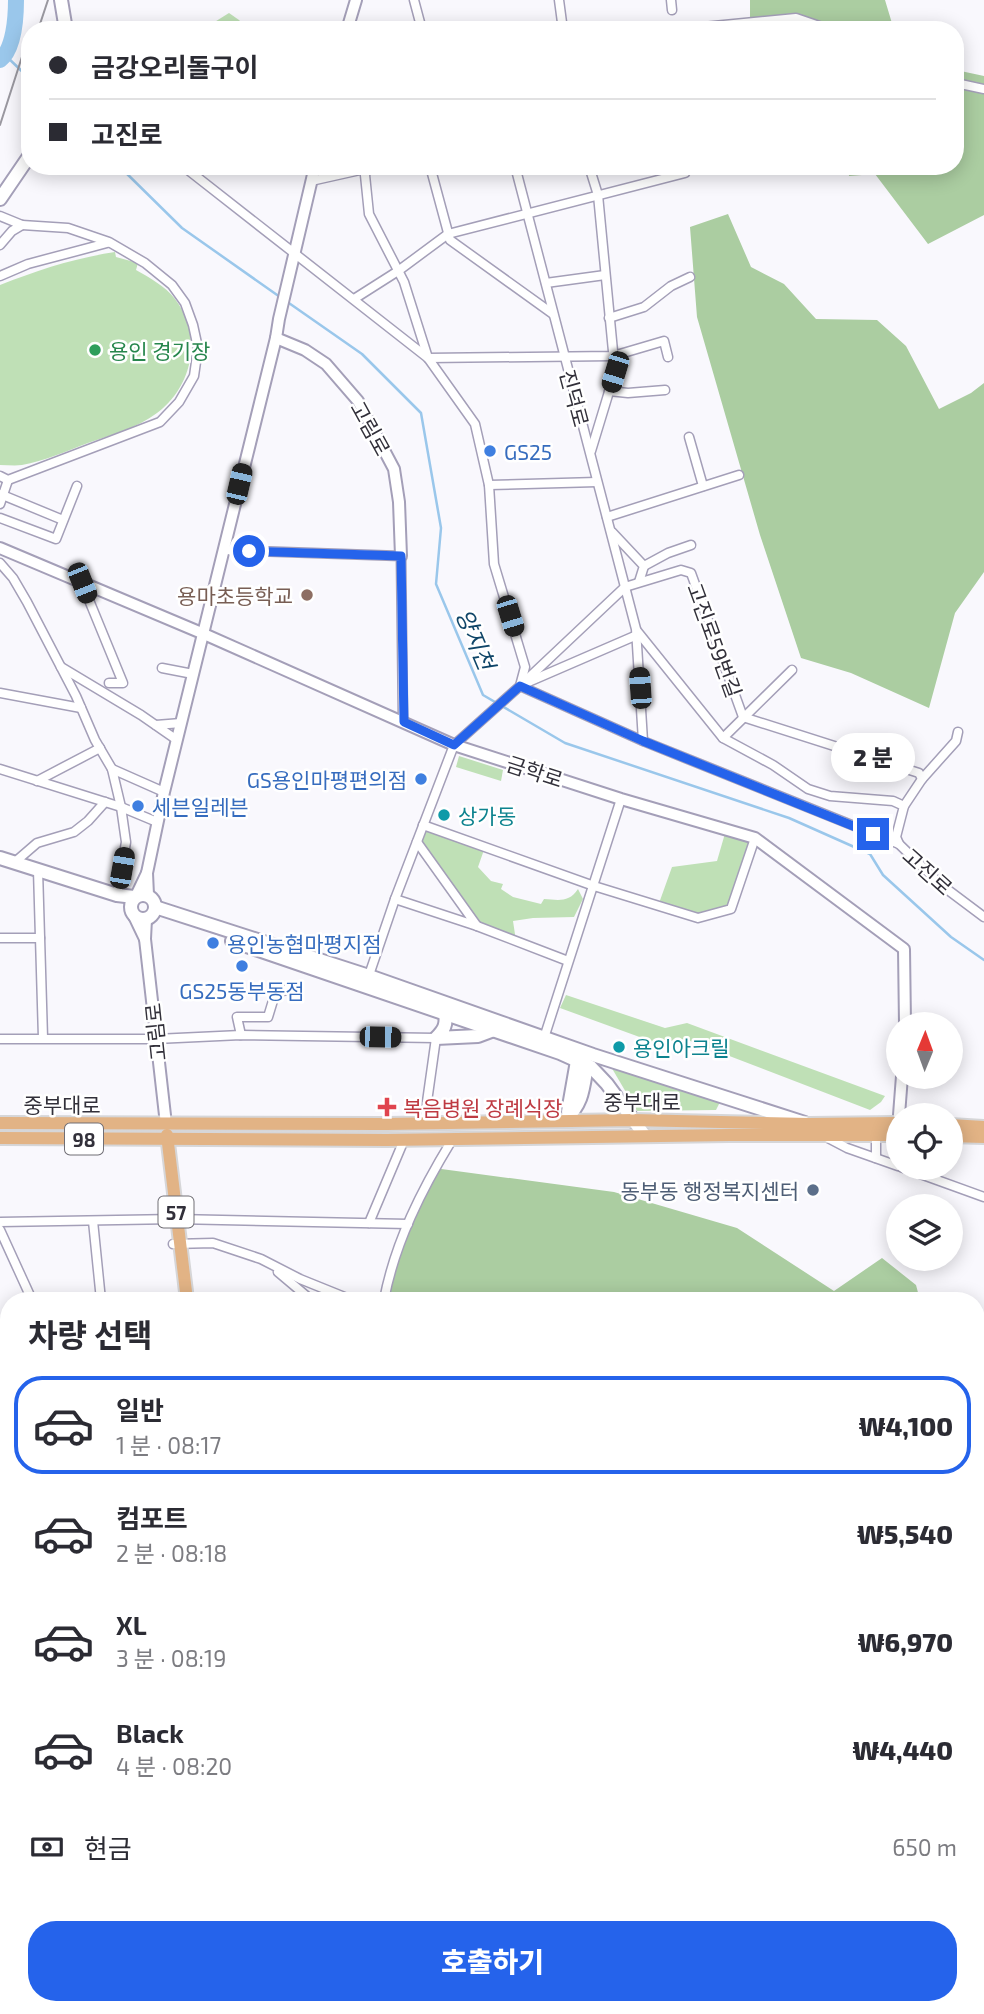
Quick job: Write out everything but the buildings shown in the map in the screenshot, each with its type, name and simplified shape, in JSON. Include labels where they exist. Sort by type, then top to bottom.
[{"type":"main road","points":[[61,0],[64,21]]},
{"type":"main road","points":[[0,199],[21,168]]},
{"type":"main road","points":[[0,858],[117,895],[153,899],[144,914]]},
{"type":"main road","points":[[117,895],[144,914]]},
{"type":"main road","points":[[139,896],[130,905],[144,914],[367,981],[808,1124]]},
{"type":"main road","points":[[367,981],[591,1067],[607,1084],[645,1136]]},
{"type":"main road","points":[[436,1038],[444,1031],[445,1013]]},
{"type":"main road","points":[[436,1038],[478,1036],[494,1030]]},
{"type":"main road","points":[[565,1120],[582,1063]]},
{"type":"main road","name":"중부대로","points":[[0,1123],[387,1124],[633,1119],[808,1124],[886,1123]]},
{"type":"main road","name":"57","points":[[166,1124],[176,1244],[185,1292]]},
{"type":"main road","points":[[963,1126],[984,1127]]},
{"type":"main road","name":"중부대로","points":[[0,1138],[452,1140],[886,1135]]},
{"type":"main road","points":[[963,1136],[984,1137]]},
{"type":"street","points":[[349,21],[356,0]]},
{"type":"street","points":[[414,0],[420,21]]},
{"type":"street","points":[[559,0],[562,21]]},
{"type":"street","points":[[671,0],[672,10]]},
{"type":"street","points":[[765,21],[796,18],[805,21]]},
{"type":"street","points":[[964,85],[984,89]]},
{"type":"street","points":[[194,175],[428,358],[475,424],[489,485],[494,564],[525,667],[518,688]]},
{"type":"street","points":[[139,896],[147,873],[164,792],[276,338],[313,175]]},
{"type":"street","points":[[311,181],[335,175]]},
{"type":"street","points":[[365,175],[369,214],[404,282],[428,358]]},
{"type":"street","points":[[432,175],[450,240],[554,314]]},
{"type":"street","name":"진덕로","points":[[517,175],[636,632],[643,741]]},
{"type":"street","points":[[590,454],[615,372],[598,195],[592,175]]},
{"type":"street","points":[[354,299],[398,271],[448,233],[665,175]]},
{"type":"street","points":[[0,216],[22,225],[68,228],[109,242],[145,263],[172,285],[185,303],[198,348],[194,376],[179,402],[160,422],[4,478],[1,498],[63,520]]},
{"type":"street","points":[[0,245],[12,230],[22,225]]},
{"type":"street","points":[[0,276],[28,264],[109,242]]},
{"type":"street","points":[[546,283],[605,275]]},
{"type":"street","points":[[610,318],[644,307],[671,286],[690,277]]},
{"type":"street","name":"고림로","points":[[276,338],[305,350],[326,364],[358,401],[394,469],[399,502],[404,722]]},
{"type":"street","points":[[428,358],[613,356],[664,341],[667,357]]},
{"type":"street","points":[[609,391],[628,393],[665,390]]},
{"type":"street","points":[[689,437],[703,486]]},
{"type":"street","points":[[607,517],[739,475]]},
{"type":"street","points":[[489,485],[597,482]]},
{"type":"street","points":[[0,518],[57,539],[77,486]]},
{"type":"street","points":[[610,530],[644,566]]},
{"type":"street","points":[[639,582],[644,566],[691,545]]},
{"type":"street","name":"금학로","points":[[0,548],[404,722],[621,799],[755,838],[904,949],[905,1012]]},
{"type":"street","points":[[224,550],[401,556]]},
{"type":"street","points":[[0,563],[13,578],[27,602],[113,769],[126,842],[117,895]]},
{"type":"street","name":"고진로59번길","points":[[458,741],[625,587],[681,570],[691,573],[743,717]]},
{"type":"street","points":[[82,583],[123,683],[109,683]]},
{"type":"street","points":[[518,688],[636,632]]},
{"type":"street","name":"진덕로","points":[[636,632],[723,738]]},
{"type":"street","points":[[59,666],[177,740]]},
{"type":"street","points":[[162,668],[194,674]]},
{"type":"street","points":[[792,670],[723,738],[773,765],[808,789],[831,796],[893,801],[904,806]]},
{"type":"street","name":"고진로","points":[[518,688],[899,844],[940,884],[984,917]]},
{"type":"street","points":[[0,693],[81,708]]},
{"type":"street","points":[[743,717],[919,773],[922,779]]},
{"type":"street","points":[[156,725],[181,723]]},
{"type":"street","points":[[899,844],[896,836],[904,806],[922,779],[956,741],[958,732]]},
{"type":"street","points":[[367,981],[423,825],[458,741]]},
{"type":"street","points":[[34,780],[38,782],[100,748]]},
{"type":"street","points":[[0,769],[121,807],[157,822]]},
{"type":"street","points":[[113,769],[164,792]]},
{"type":"street","points":[[544,1038],[621,799]]},
{"type":"street","points":[[15,862],[37,843],[74,832],[105,802]]},
{"type":"street","points":[[423,825],[594,886],[698,918],[731,909],[755,838]]},
{"type":"street","points":[[417,842],[477,926]]},
{"type":"street","points":[[38,870],[43,1038]]},
{"type":"street","points":[[395,899],[477,926],[568,961]]},
{"type":"street","name":"고림로","points":[[144,914],[166,1124]]},
{"type":"street","points":[[0,938],[40,938]]},
{"type":"street","points":[[241,1035],[237,1017],[268,1017],[275,994],[288,989]]},
{"type":"street","points":[[0,1039],[156,1039],[241,1035],[436,1038],[424,1123]]},
{"type":"street","points":[[821,1135],[886,1162]]},
{"type":"street","points":[[876,1135],[876,1158]]},
{"type":"street","points":[[369,1223],[404,1140]]},
{"type":"street","points":[[386,1292],[397,1249],[428,1179],[452,1140]]},
{"type":"street","points":[[936,1180],[984,1197]]},
{"type":"street","points":[[0,1222],[176,1219],[408,1224]]},
{"type":"street","points":[[93,1220],[100,1292]]},
{"type":"street","points":[[0,1230],[28,1292]]},
{"type":"street","points":[[176,1244],[213,1243],[261,1259],[332,1292]]},
{"type":"street","points":[[261,1259],[304,1292]]},
{"type":"green space","points":[[750,0],[885,0],[891,21],[809,21],[796,17],[750,21]]},
{"type":"green space","points":[[229,13],[240,21],[216,21]]},
{"type":"green space","points":[[964,72],[984,76],[984,215],[928,244],[876,175],[964,175]]},
{"type":"green space","points":[[728,214],[751,267],[784,284],[816,319],[877,320],[906,346],[939,409],[971,393],[984,383],[984,572],[955,613],[929,708],[851,673],[801,658],[760,535],[697,317],[690,227]]},
{"type":"green space","name":"용인 경기장","points":[[115,252],[116,257],[138,263],[136,270],[167,290],[184,313],[191,344],[190,360],[179,389],[157,413],[132,427],[39,461],[0,465],[0,285],[57,265]]},
{"type":"green space","points":[[459,756],[503,770],[501,781],[456,767]]},
{"type":"green space","points":[[423,825],[485,847],[478,867],[491,881],[503,884],[501,889],[513,897],[541,904],[544,899],[567,899],[578,889],[583,899],[574,917],[513,921],[516,941],[477,926],[417,842]]},
{"type":"green space","points":[[726,830],[755,838],[731,909],[698,918],[658,906],[672,867],[717,861]]},
{"type":"green space","points":[[566,995],[665,1028],[687,1023],[885,1096],[870,1110],[685,1039],[656,1043],[560,1008]]},
{"type":"green space","points":[[610,1065],[720,1102],[716,1110],[637,1111]]},
{"type":"green space","points":[[434,1168],[614,1192],[737,1228],[834,1291],[882,1258],[886,1261],[886,1271],[898,1271],[916,1285],[918,1292],[390,1292],[389,1279]]},
{"type":"waterway","points":[[0,60],[11,41],[16,0]]},
{"type":"waterway","name":"양지천","points":[[6,56],[21,70]]},
{"type":"waterway","name":"양지천","points":[[128,175],[182,228],[280,297]]},
{"type":"waterway","name":"양지천","points":[[286,301],[362,354],[421,413],[441,528],[436,584],[483,695],[565,743],[789,818],[870,854],[883,875],[951,937],[984,960]]},
{"type":"tram line","points":[[41,21],[48,0]]},
{"type":"tram line","points":[[0,125],[21,60]]},
{"type":"place","name":"용인 경기장","points":[[95,350]]},
{"type":"place","name":"GS25","points":[[490,451]]},
{"type":"place","name":"용마초등학교","points":[[307,595]]},
{"type":"place","name":"GS용인마평편의점","points":[[421,779]]},
{"type":"place","name":"세븐일레븐","points":[[138,806]]},
{"type":"place","name":"상가동","points":[[444,815]]},
{"type":"place","name":"용인농협마평지점","points":[[213,943]]},
{"type":"place","name":"GS25동부동점","points":[[242,966]]},
{"type":"place","name":"용인아크릴","points":[[619,1047]]},
{"type":"place","name":"복음병원 장례식장","points":[[387,1107]]},
{"type":"place","name":"동부동 행정복지센터","points":[[813,1190]]},
{"type":"route","points":[[249,551],[401,556],[404,722],[454,745],[520,686],[643,741],[873,834]]}]
